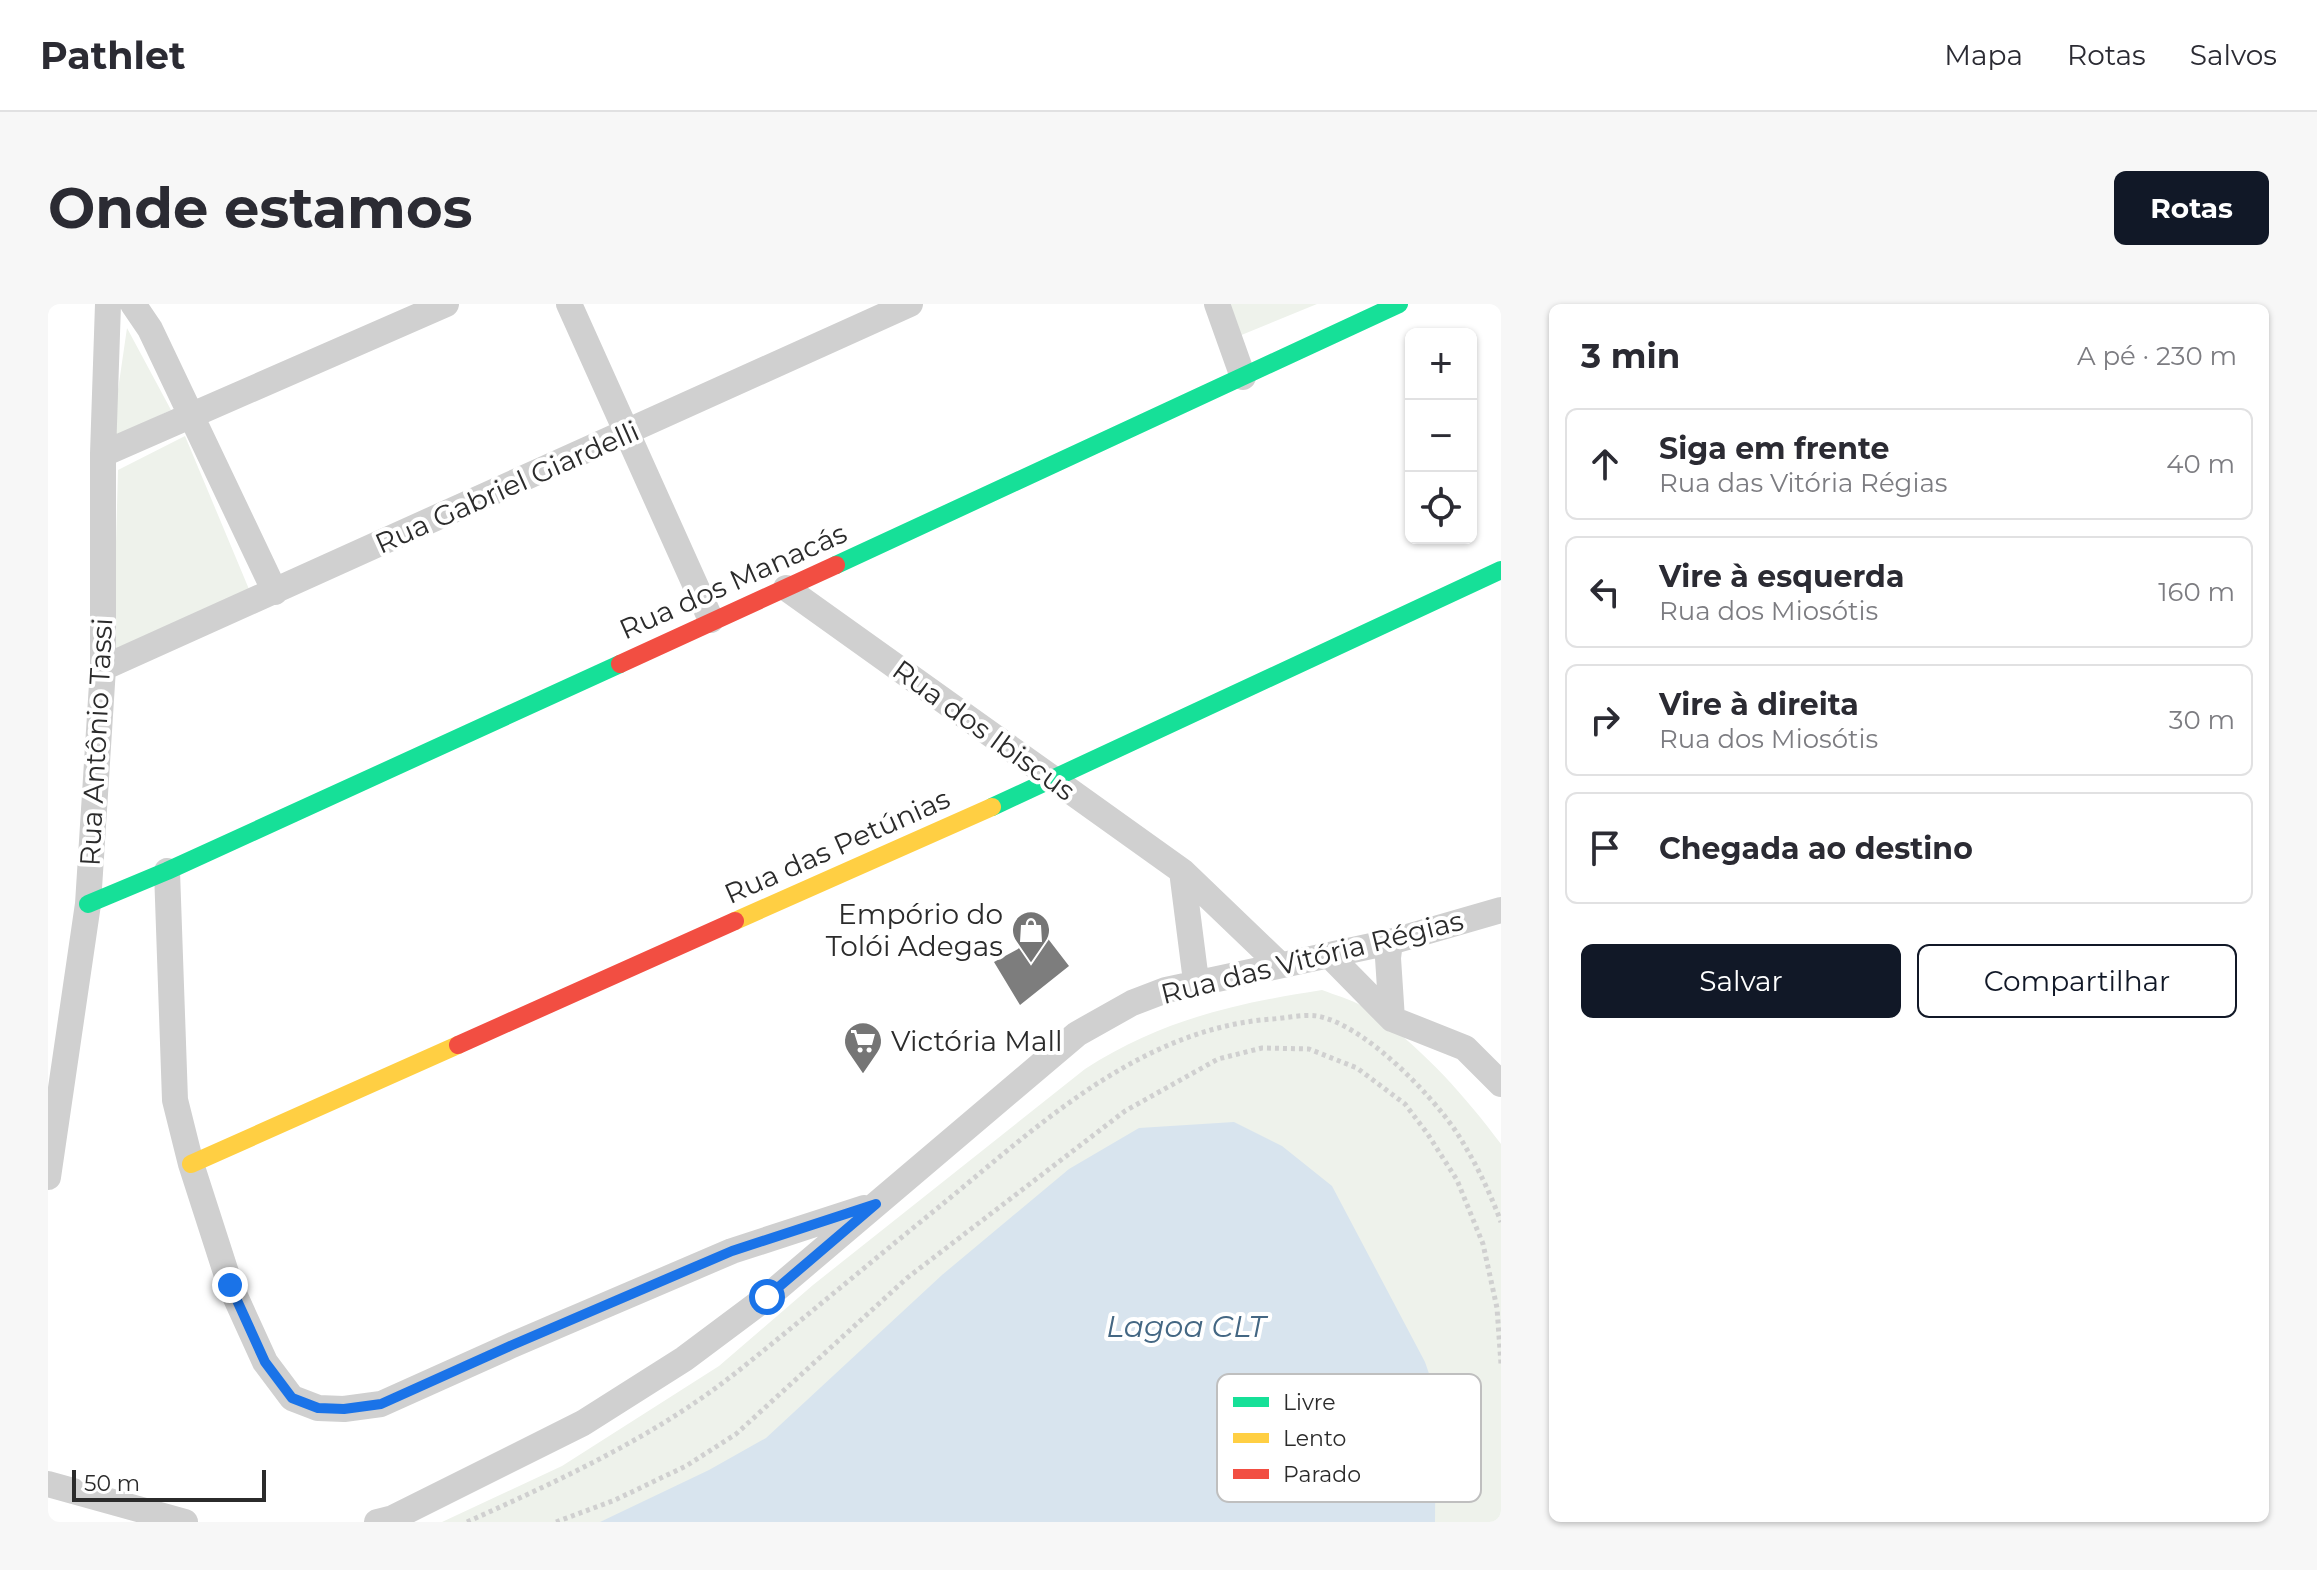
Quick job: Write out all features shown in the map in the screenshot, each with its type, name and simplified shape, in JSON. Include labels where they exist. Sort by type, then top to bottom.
[{"type":"street","name":"Rua Antônio Tassi","points":[[48,1177],[88,904],[103,668],[103,454],[108,304]]},
{"type":"street","points":[[133,304],[150,329],[192,413],[275,592]]},
{"type":"street","points":[[103,454],[446,304]]},
{"type":"street","points":[[569,304],[711,620]]},
{"type":"street","name":"Rua Gabriel Giardelli","points":[[103,668],[910,304]]},
{"type":"street","points":[[1217,304],[1243,377]]},
{"type":"street","name":"Rua dos Manacás","points":[[88,904],[167,871],[786,588],[1399,304]]},
{"type":"street","name":"Rua das Petúnias","points":[[191,1164],[1053,780],[1501,570]]},
{"type":"street","name":"Rua dos Ibiscus","points":[[786,588],[1182,871],[1279,964]]},
{"type":"street","points":[[167,871],[175,1100],[191,1164],[230,1285],[265,1362],[292,1398],[318,1408],[344,1409],[381,1404],[732,1251],[876,1204]]},
{"type":"street","points":[[1182,871],[1196,981]]},
{"type":"street","name":"Rua das Vitória Régias","points":[[377,1522],[393,1518],[583,1423],[684,1359],[767,1297],[1077,1034],[1132,1003],[1196,981],[1390,942],[1501,910]]},
{"type":"street","points":[[1390,942],[1388,958],[1392,1019]]},
{"type":"street","points":[[1329,955],[1392,1019],[1465,1048],[1501,1084]]},
{"type":"street","points":[[48,1484],[185,1522]]},
{"type":"path","points":[[467,1522],[579,1471],[673,1419],[731,1376],[1048,1119],[1103,1079],[1188,1038],[1247,1021],[1317,1016],[1353,1029],[1394,1062],[1454,1128],[1487,1185],[1501,1222]]},
{"type":"path","points":[[556,1522],[615,1500],[686,1466],[736,1434],[907,1278],[1114,1119],[1175,1081],[1218,1059],[1262,1048],[1309,1049],[1357,1068],[1405,1104],[1427,1133],[1457,1180],[1483,1244],[1497,1308],[1501,1364]]},
{"type":"shaded area","points":[[1228,304],[1317,304],[1239,336]]},
{"type":"shaded area","points":[[127,328],[171,410],[111,438]]},
{"type":"shaded area","points":[[185,436],[251,594],[113,652],[118,470]]},
{"type":"shaded area","points":[[1322,990],[1362,1006],[1420,1052],[1471,1106],[1501,1144],[1501,1522],[442,1522],[562,1466],[719,1366],[813,1285],[1085,1069],[1113,1052],[1170,1026],[1258,1001]]},
{"type":"water","name":"Lagoa CLT","points":[[1234,1122],[1282,1146],[1332,1186],[1429,1374],[1217,1374],[1217,1502],[1435,1502],[1435,1522],[600,1522],[709,1470],[766,1438],[942,1275],[1069,1169],[1139,1128]]},
{"type":"building","name":"Empório do Tolói Adegas","points":[[1039,927],[1069,966],[1020,1005],[994,962],[1018,949]]},
{"type":"traffic: fast","points":[[836,565],[1399,304]]},
{"type":"traffic: fast","points":[[992,807],[1501,570]]},
{"type":"traffic: fast","points":[[88,904],[167,871],[620,664]]},
{"type":"traffic: slow","points":[[735,921],[992,807]]},
{"type":"traffic: slow","points":[[191,1164],[458,1045]]},
{"type":"traffic: jam","points":[[620,664],[836,565]]},
{"type":"traffic: jam","points":[[458,1045],[735,921]]},
{"type":"place","name":"Empório do Tolói Adegas","points":[[1031,964]]},
{"type":"place","name":"Victória Mall","points":[[863,1075]]},
{"type":"route","points":[[230,1285],[265,1362],[292,1398],[318,1408],[344,1409],[381,1404],[732,1251],[876,1204],[767,1297]]}]
